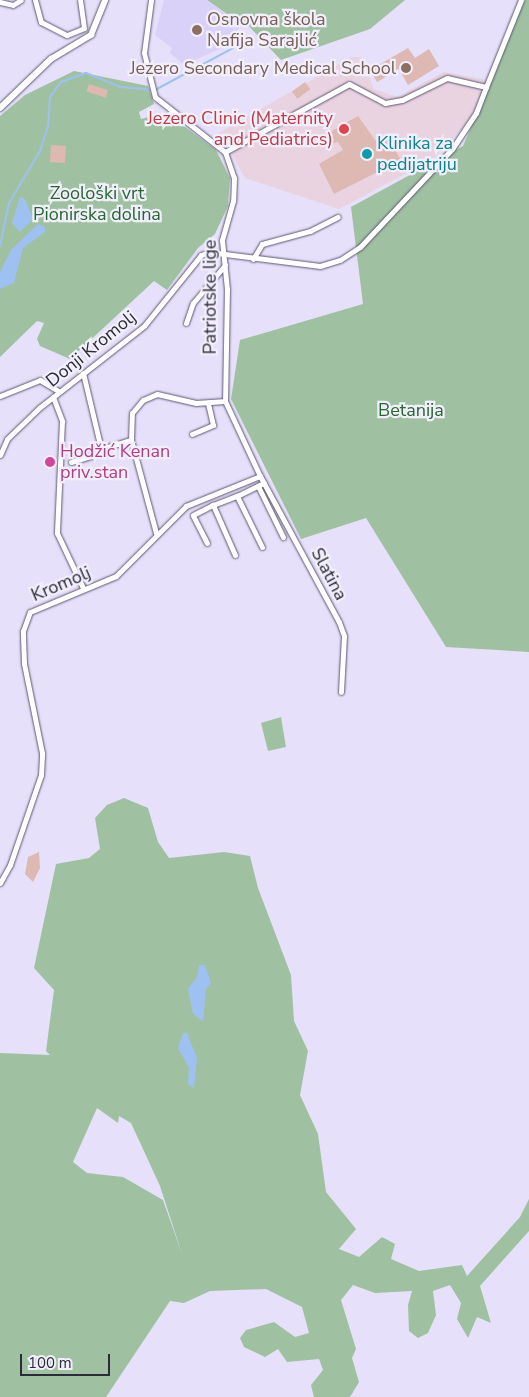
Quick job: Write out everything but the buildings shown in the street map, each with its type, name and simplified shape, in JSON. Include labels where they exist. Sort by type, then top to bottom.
[{"type":"street","points":[[0,2],[13,5],[21,0]]},
{"type":"street","points":[[35,0],[41,22],[62,34],[71,35],[82,31],[85,23],[80,0]]},
{"type":"street","points":[[0,108],[51,59],[92,35],[105,0]]},
{"type":"street","points":[[152,0],[144,53],[150,85],[154,94],[162,105],[225,152],[349,84],[385,103],[402,100],[447,78],[486,87]]},
{"type":"street","points":[[224,255],[320,266],[340,260],[360,247],[452,149],[476,113],[521,0]]},
{"type":"street","name":"Patriotske lige","points":[[225,152],[234,178],[233,201],[222,240],[225,265],[225,401],[260,476]]},
{"type":"street","points":[[253,259],[262,244],[310,231],[338,217]]},
{"type":"street","name":"Donji Kromolj","points":[[0,456],[16,428],[58,392],[144,326],[200,255],[224,255]]},
{"type":"street","points":[[186,323],[193,303],[225,265]]},
{"type":"street","points":[[83,374],[100,449]]},
{"type":"street","points":[[0,396],[40,380],[58,392]]},
{"type":"street","points":[[156,533],[131,440],[132,413],[149,397],[167,395],[208,403],[225,401]]},
{"type":"street","points":[[52,397],[62,421],[57,533],[83,588]]},
{"type":"street","points":[[192,434],[213,425],[208,403]]},
{"type":"street","points":[[71,462],[97,454],[100,449],[131,440]]},
{"type":"street","name":"Kromolj","points":[[0,883],[10,865],[41,776],[42,753],[26,686],[25,621],[39,607],[116,576],[156,533],[186,506],[260,476]]},
{"type":"street","name":"Slatina","points":[[260,476],[261,485],[339,622],[344,636],[341,692]]},
{"type":"street","points":[[207,543],[193,515],[261,485],[282,537]]},
{"type":"street","points":[[237,496],[262,546]]},
{"type":"street","points":[[214,506],[235,555]]},
{"type":"shaded area","name":"Osnovna škola Nafija Sarajlić","points":[[164,0],[206,0],[241,24],[233,43],[184,65],[170,53],[172,48],[155,35]]},
{"type":"shaded area","name":"Jezero Clinic (Maternity and Pediatrics)","points":[[352,57],[361,57],[374,89],[397,97],[444,72],[488,80],[471,118],[435,158],[339,209],[245,178],[229,149],[215,135]]},
{"type":"green space","points":[[207,0],[405,0],[370,29],[281,60],[241,18],[227,14]]},
{"type":"green space","name":"Betanija","points":[[525,0],[529,0],[529,652],[446,647],[366,518],[301,539],[231,399],[240,340],[363,304],[351,207],[463,146]]},
{"type":"green space","name":"Zoološki vrt Pionirska dolina","points":[[74,71],[148,86],[154,104],[139,112],[141,119],[166,113],[216,150],[230,178],[228,206],[215,234],[198,248],[167,290],[154,281],[70,359],[40,346],[37,339],[44,323],[37,321],[0,357],[0,116],[25,95]]},
{"type":"green space","points":[[281,717],[286,747],[268,751],[261,723]]},
{"type":"green space","points":[[124,798],[148,808],[158,842],[169,858],[224,852],[250,856],[258,888],[291,975],[294,1021],[308,1051],[300,1095],[318,1134],[326,1192],[356,1229],[339,1249],[359,1257],[382,1237],[395,1244],[391,1259],[419,1271],[462,1265],[467,1276],[520,1217],[529,1199],[529,1231],[480,1286],[491,1323],[477,1317],[468,1338],[457,1319],[461,1303],[450,1285],[433,1291],[436,1315],[428,1333],[418,1338],[409,1331],[408,1305],[412,1291],[375,1293],[353,1285],[341,1300],[356,1349],[352,1358],[359,1382],[350,1397],[314,1397],[311,1385],[323,1370],[319,1359],[287,1362],[278,1349],[265,1357],[244,1347],[240,1338],[246,1330],[274,1322],[295,1337],[309,1333],[302,1307],[266,1289],[210,1291],[184,1303],[170,1301],[106,1397],[0,1397],[0,1053],[50,1055],[46,1051],[54,990],[34,968],[56,864],[89,858],[100,849],[95,818],[107,805]],"holes":[[[97,1108],[118,1123],[119,1116],[131,1123],[160,1186],[182,1254],[163,1200],[123,1177],[87,1173],[73,1162]]]},
{"type":"water","points":[[20,197],[25,199],[33,219],[20,232],[12,223]]},
{"type":"water","points":[[38,224],[45,227],[45,232],[23,248],[14,283],[0,289],[0,272],[11,250]]},
{"type":"water","points":[[199,965],[205,965],[211,983],[206,989],[203,1021],[193,1014],[188,989],[197,977]]},
{"type":"water","points":[[183,1033],[187,1033],[197,1058],[194,1088],[188,1084],[189,1068],[178,1048]]},
{"type":"waterway","points":[[0,246],[9,203],[40,151],[48,126],[50,97],[61,82],[86,73],[120,87],[155,90],[233,48]]},
{"type":"place","name":"Osnovna škola Nafija Sarajlić","points":[[197,30]]},
{"type":"place","name":"Jezero Secondary Medical School","points":[[406,68]]},
{"type":"place","name":"Jezero Clinic (Maternity and Pediatrics)","points":[[344,129]]},
{"type":"place","name":"Klinika za pedijatriju","points":[[367,154]]},
{"type":"place","name":"Hodžić Kenan priv.stan","points":[[50,462]]}]
